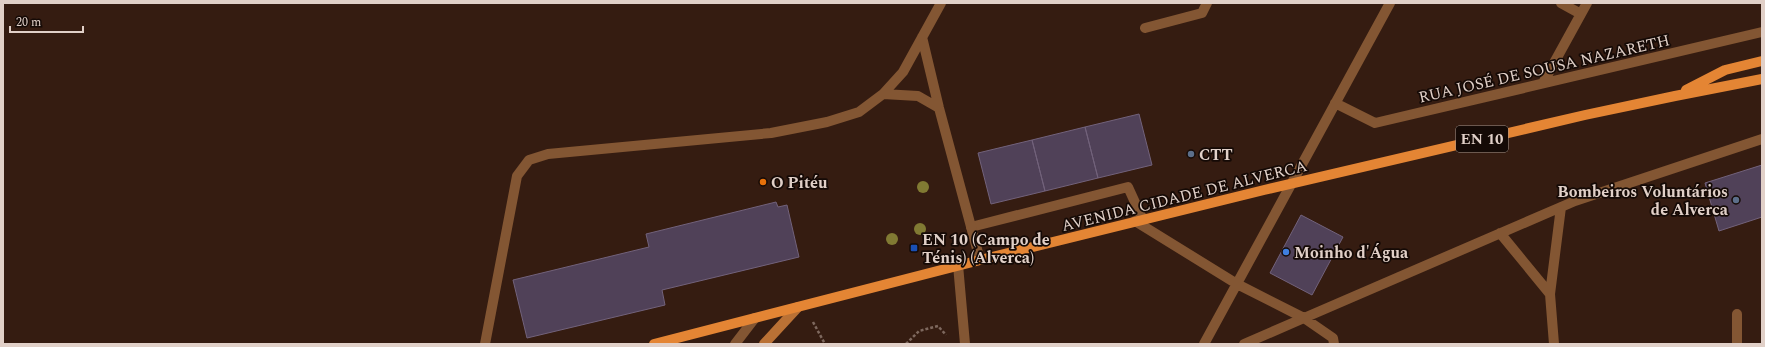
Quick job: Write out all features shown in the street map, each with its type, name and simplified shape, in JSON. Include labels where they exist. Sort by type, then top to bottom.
[{"type":"main road","name":"AVENIDA CIDADE DE ALVERCA","points":[[1676,96],[1725,70],[1762,61]]},
{"type":"main road","name":"AVENIDA CIDADE DE ALVERCA","points":[[654,344],[1139,220],[1676,96],[1762,79]]},
{"type":"main road","points":[[764,344],[801,306]]},
{"type":"street","points":[[485,344],[517,176],[529,160],[548,154],[771,133],[827,122],[858,112],[883,94],[903,72],[941,3]]},
{"type":"street","points":[[1146,28],[1202,13],[1207,3]]},
{"type":"street","points":[[1204,344],[1390,3]]},
{"type":"street","points":[[1561,3],[1581,14]]},
{"type":"street","points":[[1543,83],[1587,3]]},
{"type":"street","name":"RUA JOSÉ DE SOUSA NAZARETH","points":[[1336,103],[1375,123],[1762,32]]},
{"type":"street","points":[[922,37],[939,108],[980,260]]},
{"type":"street","points":[[883,94],[918,96],[939,108]]},
{"type":"street","points":[[1244,344],[1575,201],[1762,139]]},
{"type":"street","points":[[971,226],[1128,187],[1139,220],[1237,284],[1304,318],[1333,338],[1334,344]]},
{"type":"street","points":[[1554,344],[1550,294],[1561,207]]},
{"type":"street","points":[[1500,234],[1550,294]]},
{"type":"street","points":[[958,266],[965,344]]},
{"type":"street","points":[[1737,314],[1737,344]]},
{"type":"street","points":[[735,344],[755,318]]},
{"type":"path","points":[[801,306],[825,344]]},
{"type":"path","points":[[906,344],[919,331],[938,326],[951,339]]},
{"type":"building","points":[[1139,114],[1152,165],[1098,178],[1085,127]]},
{"type":"building","points":[[1085,127],[1098,178],[1045,191],[1032,140]]},
{"type":"building","points":[[1032,140],[1045,191],[991,204],[978,153]]},
{"type":"building","name":"Bombeiros Voluntários de Alverca","points":[[1762,165],[1762,217],[1719,231],[1705,183]]},
{"type":"building","points":[[776,202],[778,207],[787,205],[799,257],[662,290],[665,305],[527,338],[513,280],[649,247],[646,234]]},
{"type":"building","points":[[1301,215],[1343,237],[1312,295],[1270,273]]},
{"type":"place","name":"CTT","points":[[1191,154]]},
{"type":"place","name":"O Pitéu","points":[[763,182]]},
{"type":"place","name":"Bombeiros Voluntários de Alverca","points":[[1736,200]]},
{"type":"place","name":"EN 10 (Campo de Ténis) (Alverca)","points":[[914,248]]},
{"type":"place","name":"Moinho d'Água","points":[[1286,252]]}]
